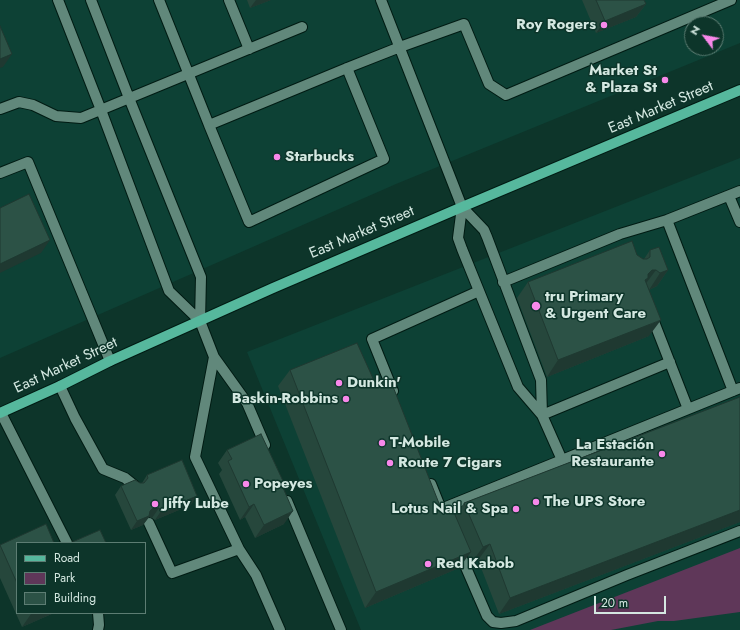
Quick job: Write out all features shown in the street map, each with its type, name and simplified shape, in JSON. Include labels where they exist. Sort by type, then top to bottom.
[{"type":"main road","name":"East Market Street","points":[[1,413],[110,361],[291,280],[740,90]]},
{"type":"lane","points":[[58,0],[169,291],[200,321]]},
{"type":"lane","points":[[91,0],[201,277],[200,321],[214,357],[247,403],[268,454]]},
{"type":"lane","points":[[159,0],[249,222],[384,159],[347,68]]},
{"type":"lane","points":[[229,0],[249,49]]},
{"type":"lane","points":[[381,0],[462,207],[484,230],[541,380],[542,415]]},
{"type":"lane","points":[[210,125],[347,68],[464,24],[489,84],[506,95],[731,0]]},
{"type":"lane","points":[[0,109],[19,102],[33,105],[56,116],[81,118],[302,27]]},
{"type":"lane","points":[[0,173],[28,162],[110,361]]},
{"type":"lane","points":[[504,282],[740,191]]},
{"type":"lane","points":[[729,196],[740,222]]},
{"type":"lane","points":[[462,207],[458,238],[518,387],[542,415],[562,460]]},
{"type":"lane","points":[[426,472],[442,512],[562,460],[736,389],[666,220]]},
{"type":"lane","points":[[396,398],[372,339],[479,290]]},
{"type":"lane","points":[[648,306],[688,409]]},
{"type":"lane","points":[[214,357],[195,457],[239,549],[256,575],[280,630]]},
{"type":"lane","points":[[542,415],[670,362]]},
{"type":"lane","points":[[60,386],[75,418],[104,469],[125,478],[135,486]]},
{"type":"lane","points":[[1,413],[66,542]]},
{"type":"lane","points":[[283,491],[341,630]]},
{"type":"lane","points":[[149,523],[172,573],[239,549]]},
{"type":"lane","points":[[453,537],[487,616],[493,622],[501,623],[516,621],[627,575],[740,531]]},
{"type":"lane","points":[[98,614],[98,630]]},
{"type":"shaded area","points":[[0,0],[740,0],[740,43],[724,50],[724,16],[684,16],[684,56],[708,56],[396,184],[0,358]]},
{"type":"shaded area","points":[[740,158],[740,630],[361,630],[247,352]]},
{"type":"green space","points":[[740,548],[740,612],[674,621],[658,621],[611,630],[530,630]]},
{"type":"building","points":[[596,0],[644,0],[646,4],[605,21]]},
{"type":"building","points":[[0,26],[12,54],[0,59]]},
{"type":"building","points":[[29,194],[50,240],[0,264],[0,208]]},
{"type":"building","points":[[632,241],[637,255],[643,259],[650,257],[650,250],[659,247],[668,270],[660,273],[656,270],[652,270],[648,274],[648,278],[645,280],[661,320],[558,360],[528,282]]},
{"type":"building","points":[[357,343],[376,385],[390,379],[442,511],[452,508],[471,552],[376,592],[290,370]]},
{"type":"building","points":[[740,397],[740,510],[510,598],[490,544],[483,547],[464,503]]},
{"type":"building","points":[[261,434],[283,481],[281,483],[293,511],[264,525],[254,504],[249,507],[228,461],[232,459],[227,450]]},
{"type":"building","points":[[182,460],[197,496],[161,511],[159,508],[153,508],[150,511],[149,516],[137,521],[121,486],[135,480],[140,483],[144,483],[148,478],[147,475]]},
{"type":"building","points":[[46,524],[54,542],[16,542],[16,581],[0,545]]},
{"type":"building","points":[[100,530],[106,542],[72,542]]},
{"type":"place","name":"Roy Rogers","points":[[604,25]]},
{"type":"place","name":"Market St & Plaza St","points":[[665,80]]},
{"type":"place","name":"Starbucks","points":[[277,157]]},
{"type":"place","name":"tru Primary & Urgent Care","points":[[536,306]]},
{"type":"place","name":"Dunkin'","points":[[339,383]]},
{"type":"place","name":"Baskin-Robbins","points":[[346,399]]},
{"type":"place","name":"T-Mobile","points":[[382,443]]},
{"type":"place","name":"La Estación Restaurante","points":[[662,454]]},
{"type":"place","name":"Route 7 Cigars","points":[[390,463]]},
{"type":"place","name":"Popeyes","points":[[246,484]]},
{"type":"place","name":"The UPS Store","points":[[536,502]]},
{"type":"place","name":"Jiffy Lube","points":[[155,504]]},
{"type":"place","name":"Lotus Nail & Spa","points":[[516,509]]},
{"type":"place","name":"Red Kabob","points":[[428,564]]}]
